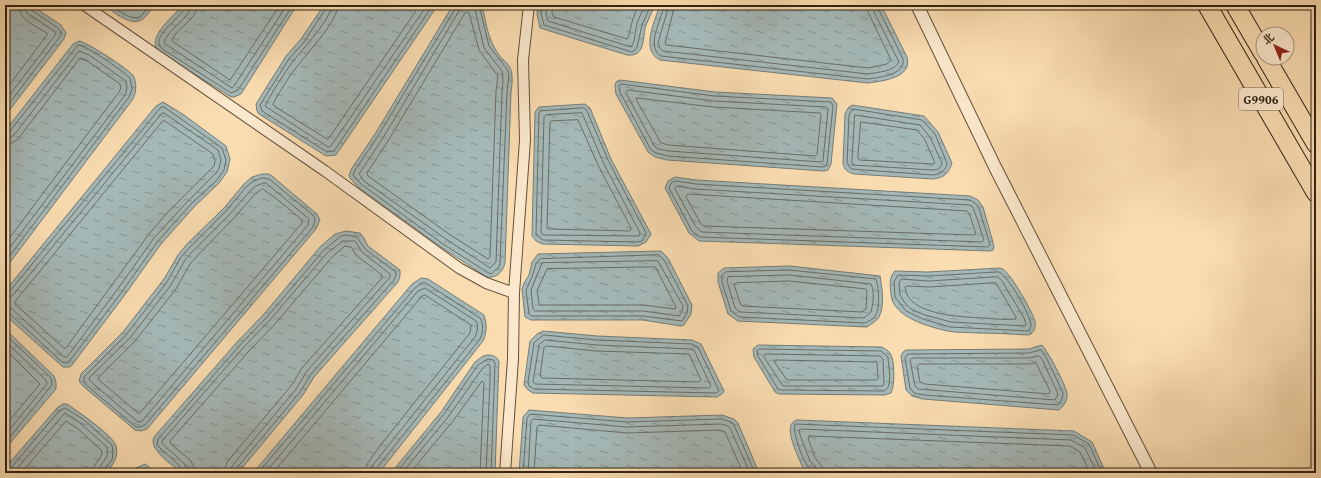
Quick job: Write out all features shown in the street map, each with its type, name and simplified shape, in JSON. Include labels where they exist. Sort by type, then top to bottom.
[{"type":"highway","name":"G9906","points":[[1207,5],[1316,193]]},
{"type":"highway","points":[[1235,5],[1255,39]]},
{"type":"highway","name":"G9906","points":[[1271,66],[1316,144]]},
{"type":"street","points":[[84,5],[325,171],[459,268],[486,283],[514,293]]},
{"type":"street","points":[[505,473],[513,358],[514,293],[525,140],[523,60],[529,5]]},
{"type":"street","points":[[917,5],[995,167],[1151,473]]},
{"type":"water","points":[[5,5],[31,5],[61,25],[66,33],[64,39],[5,116]]},
{"type":"water","points":[[104,5],[153,5],[145,17],[134,22],[123,18]]},
{"type":"water","points":[[183,5],[297,5],[241,94],[231,97],[158,51],[155,45],[159,33],[168,20]]},
{"type":"water","points":[[324,5],[438,5],[336,155],[326,156],[259,114],[256,104],[286,56],[301,39]]},
{"type":"water","points":[[453,5],[482,5],[486,25],[493,45],[508,65],[512,74],[505,263],[500,273],[492,277],[485,276],[441,247],[358,187],[349,175]]},
{"type":"water","points":[[538,5],[655,5],[646,25],[640,50],[633,55],[627,55],[540,28],[537,14]]},
{"type":"water","points":[[660,5],[881,5],[907,57],[908,64],[901,74],[895,77],[868,83],[660,60],[654,55],[650,42]]},
{"type":"water","points":[[79,41],[118,63],[134,77],[136,88],[134,96],[5,269],[5,131],[73,44]]},
{"type":"water","points":[[620,80],[715,92],[832,98],[837,104],[831,164],[828,170],[824,171],[667,160],[655,157],[648,152],[616,94],[616,82]]},
{"type":"water","points":[[163,102],[184,115],[226,146],[230,159],[227,172],[219,183],[194,207],[161,244],[72,365],[70,367],[63,367],[5,315],[5,291],[156,106]]},
{"type":"water","points":[[585,104],[590,108],[611,159],[651,234],[646,242],[638,246],[542,244],[536,241],[532,236],[535,112],[539,107]]},
{"type":"water","points":[[852,105],[924,116],[938,132],[952,163],[948,172],[943,176],[933,179],[854,174],[845,169],[843,163],[845,114],[848,108]]},
{"type":"water","points":[[262,174],[269,174],[272,176],[317,214],[320,220],[316,229],[147,429],[141,431],[135,430],[83,386],[79,381],[81,374],[123,332],[164,279],[178,255],[187,244],[224,208],[244,184],[252,177]]},
{"type":"water","points":[[675,177],[696,180],[970,196],[978,200],[983,207],[994,246],[993,250],[990,251],[699,241],[689,233],[665,188],[668,181]]},
{"type":"water","points":[[346,231],[360,233],[368,246],[400,270],[398,282],[314,377],[303,395],[238,473],[182,473],[158,452],[153,442],[154,437],[237,342],[264,314],[320,247],[335,234]]},
{"type":"water","points":[[661,251],[668,258],[692,305],[691,314],[684,325],[681,326],[643,320],[531,320],[525,317],[522,289],[529,275],[532,262],[538,254]]},
{"type":"water","points":[[790,266],[880,276],[882,307],[879,317],[867,327],[738,321],[728,314],[718,282],[718,273],[724,268]]},
{"type":"water","points":[[1000,268],[1005,270],[1010,277],[1034,318],[1035,324],[1031,334],[951,332],[913,320],[904,315],[893,302],[890,281],[895,271],[928,272]]},
{"type":"water","points":[[421,278],[428,279],[484,315],[486,331],[483,341],[379,473],[253,473],[412,284]]},
{"type":"water","points":[[5,329],[54,376],[56,389],[5,449]]},
{"type":"water","points":[[543,331],[597,336],[692,340],[701,344],[724,391],[717,397],[533,393],[524,385],[530,341],[537,334]]},
{"type":"water","points":[[758,345],[882,347],[890,353],[893,361],[894,373],[891,393],[884,395],[779,394],[775,392],[754,357],[753,349]]},
{"type":"water","points":[[1042,345],[1049,355],[1067,393],[1065,403],[1059,410],[923,399],[912,396],[906,390],[901,356],[906,350],[1029,349]]},
{"type":"water","points":[[487,355],[494,356],[499,361],[495,473],[391,473],[441,412],[475,362]]},
{"type":"water","points":[[63,404],[67,404],[86,417],[114,442],[117,454],[113,464],[106,473],[5,473],[5,468],[57,408]]},
{"type":"water","points":[[529,410],[627,418],[722,415],[734,419],[738,423],[759,473],[519,473],[523,417]]},
{"type":"water","points":[[797,420],[1074,431],[1092,442],[1106,473],[811,473],[802,466],[794,448],[790,433],[792,423]]},
{"type":"water","points":[[145,464],[157,473],[131,473],[136,468]]}]
